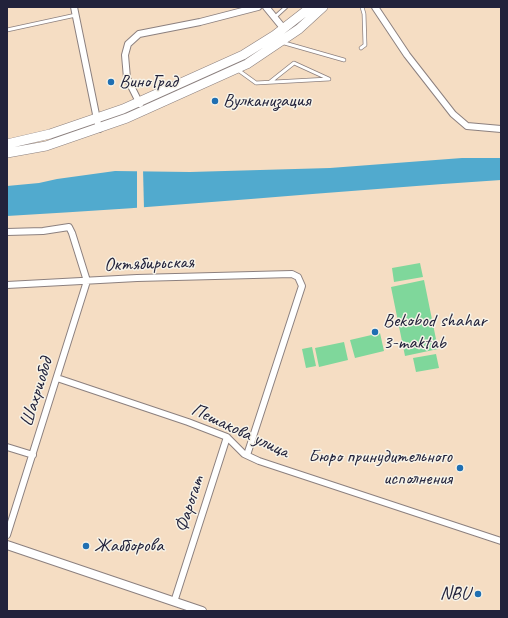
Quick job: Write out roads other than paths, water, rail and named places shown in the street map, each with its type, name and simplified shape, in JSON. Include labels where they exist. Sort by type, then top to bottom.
[{"type":"main road","points":[[7,153],[46,146],[99,128],[143,111],[247,64],[277,39],[284,29],[311,7]]},
{"type":"main road","points":[[7,143],[50,134],[97,119],[139,102],[243,56],[299,29],[323,7]]},
{"type":"street","points":[[74,7],[99,128]]},
{"type":"street","points":[[143,111],[127,78],[125,55],[128,44],[139,34],[200,22],[258,7]]},
{"type":"street","points":[[266,7],[284,29]]},
{"type":"street","points":[[375,7],[407,55],[453,114],[467,126],[501,128]]},
{"type":"street","points":[[7,232],[43,231],[69,227],[87,282]]},
{"type":"street","name":"Октябирьская","points":[[7,285],[87,282],[137,278],[292,274],[298,277],[302,286],[247,455]]},
{"type":"street","name":"Шахриобод","points":[[7,535],[87,282]]},
{"type":"street","name":"Пешакова улица","points":[[57,378],[188,422],[227,438],[247,455],[258,461],[501,541]]},
{"type":"street","name":"Фарогат","points":[[174,602],[227,438]]},
{"type":"street","points":[[7,446],[33,455]]},
{"type":"street","points":[[7,545],[202,611]]},
{"type":"lane","points":[[275,17],[286,7]]},
{"type":"lane","points":[[361,48],[365,45],[364,14],[362,7]]},
{"type":"lane","points":[[7,30],[76,15]]},
{"type":"lane","points":[[277,39],[344,60]]},
{"type":"lane","points":[[237,68],[256,83],[329,80],[294,63],[270,82]]},
{"type":"water","points":[[462,158],[501,158],[501,180],[7,216],[7,186],[39,183],[115,171],[190,172],[330,168]]},
{"type":"place","name":"ВиноГрад","points":[[111,82]]},
{"type":"place","name":"Вулканизация","points":[[215,101]]},
{"type":"place","name":"Bekobod shahar 3-maktab","points":[[375,332]]},
{"type":"place","name":"Бюро принудительного исполнения","points":[[460,468]]},
{"type":"place","name":"Жабборова","points":[[86,546]]},
{"type":"place","name":"NBU","points":[[478,594]]}]
